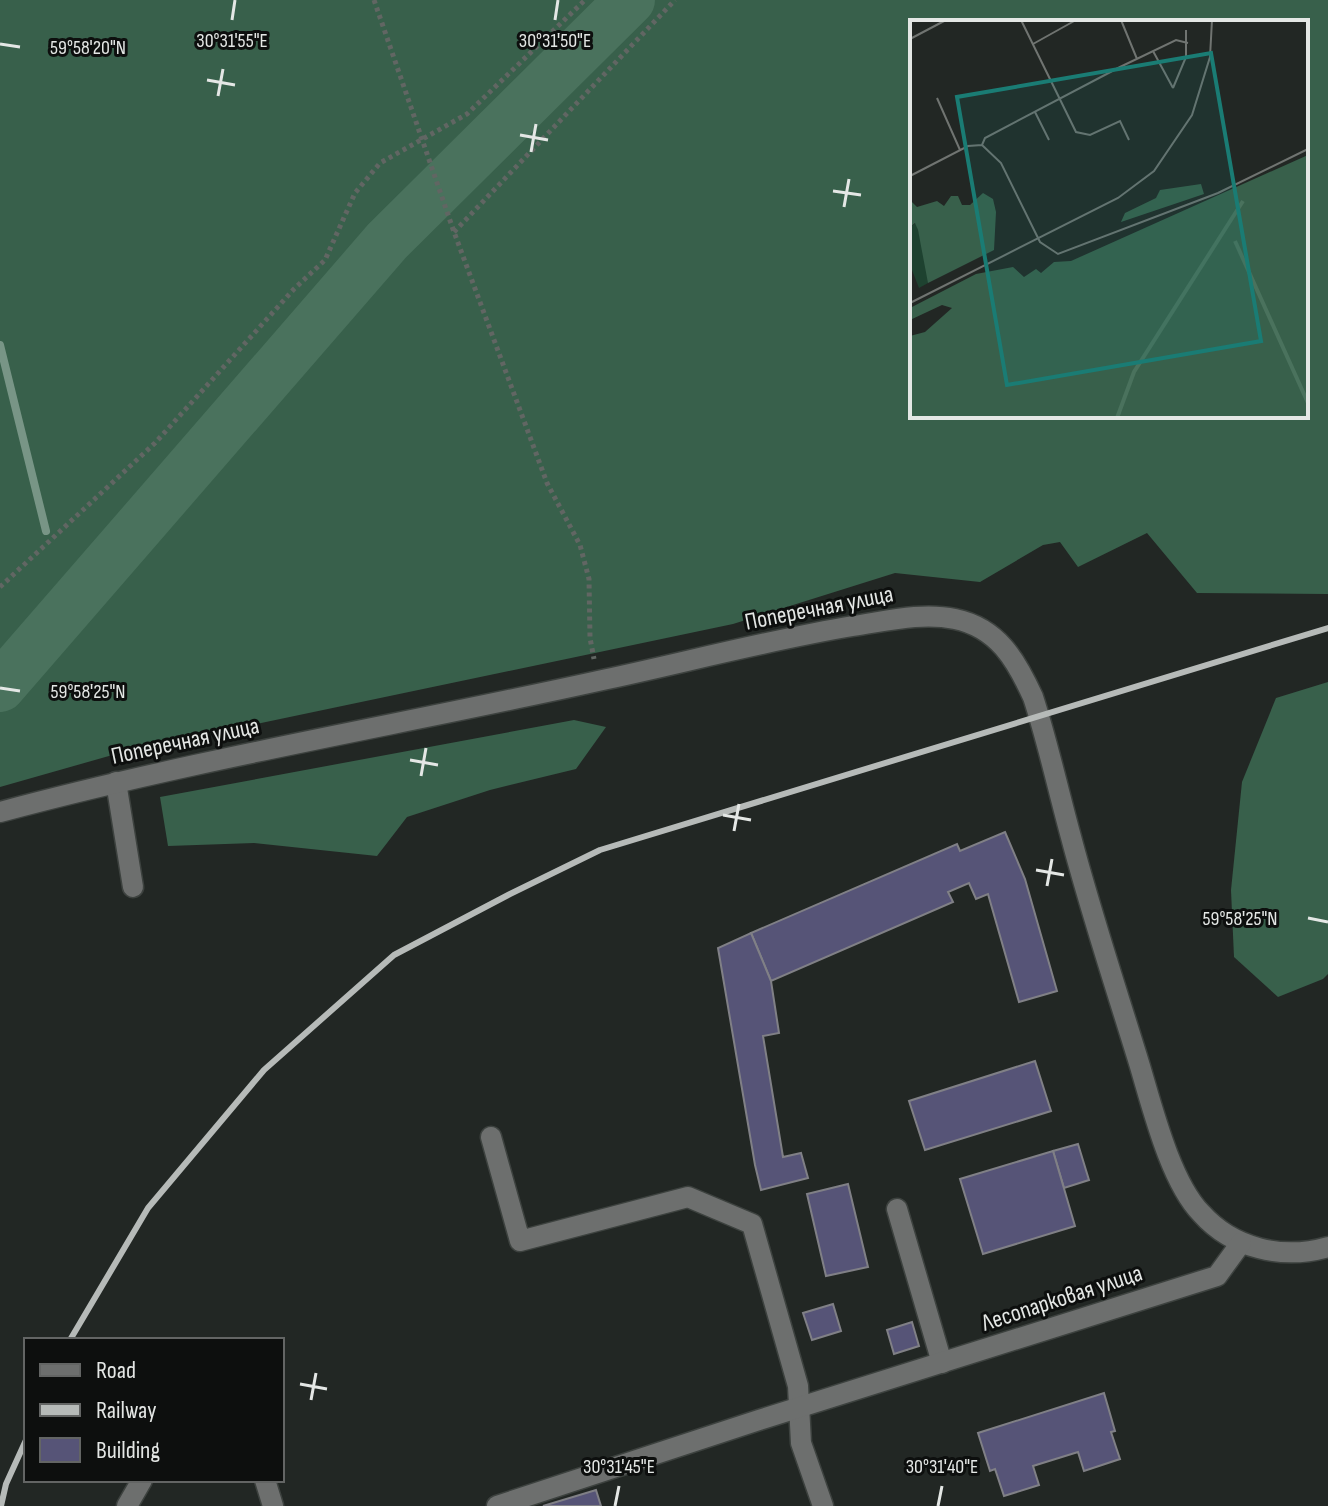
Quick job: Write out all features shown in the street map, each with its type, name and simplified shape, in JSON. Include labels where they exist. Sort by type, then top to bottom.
[{"type":"street","name":"Поперечная улица","points":[[0,812],[116,782],[813,633],[911,617],[932,616],[975,624],[991,634],[1010,655],[1033,697],[1097,930],[1175,1171],[1199,1212],[1216,1228],[1241,1243]]},
{"type":"street","points":[[116,782],[133,887]]},
{"type":"street","points":[[491,1137],[520,1241],[688,1197],[752,1224],[798,1386],[801,1443],[823,1506]]},
{"type":"street","points":[[897,1209],[942,1363]]},
{"type":"street","points":[[1241,1243],[1287,1253],[1328,1247]]},
{"type":"street","name":"Лесопарковая улица","points":[[497,1506],[1217,1276],[1241,1243]]},
{"type":"street","points":[[127,1506],[141,1482]]},
{"type":"street","points":[[266,1482],[273,1506]]},
{"type":"path","points":[[374,0],[454,232],[547,483],[580,545],[589,579],[590,638],[598,681]]},
{"type":"path","points":[[0,587],[155,443],[294,289],[325,260],[355,193],[380,163],[467,114],[585,0]]},
{"type":"path","points":[[454,232],[675,0]]},
{"type":"green space","points":[[0,0],[1328,0],[1328,594],[1197,593],[1147,533],[1078,567],[1060,542],[1043,545],[980,582],[895,573],[733,624],[123,752],[0,787]]},
{"type":"green space","points":[[1328,682],[1328,974],[1323,979],[1278,997],[1234,957],[1231,890],[1242,782],[1276,698]]},
{"type":"green space","points":[[574,720],[606,727],[576,769],[490,790],[407,817],[377,856],[254,843],[168,846],[160,797]]},
{"type":"building","points":[[1005,832],[1025,879],[1057,991],[1019,1002],[988,894],[976,899],[969,883],[948,892],[953,902],[771,981],[751,933],[957,844],[960,851]]},
{"type":"building","points":[[751,933],[771,981],[779,1033],[763,1036],[783,1157],[801,1153],[808,1178],[761,1190],[718,948]]},
{"type":"building","points":[[1035,1061],[1051,1111],[925,1150],[909,1101]]},
{"type":"building","points":[[1078,1144],[1089,1180],[1064,1188],[1053,1151]]},
{"type":"building","points":[[1053,1151],[1075,1226],[983,1254],[960,1179]]},
{"type":"building","points":[[848,1184],[868,1267],[826,1276],[807,1194]]},
{"type":"building","points":[[833,1304],[841,1331],[812,1340],[803,1313]]},
{"type":"building","points":[[912,1322],[919,1346],[894,1354],[887,1330]]},
{"type":"building","points":[[1104,1393],[1120,1459],[1084,1471],[1078,1452],[1033,1466],[1039,1485],[1004,1496],[995,1469],[990,1471],[978,1433]]},
{"type":"building","points":[[596,1490],[601,1506],[543,1506]]},
{"type":"waterway","points":[[0,687],[387,241],[630,0]]},
{"type":"waterway","points":[[0,345],[46,531]]},
{"type":"railway","points":[[71,1338],[148,1208],[264,1070],[394,955],[600,850],[1328,628]]},
{"type":"railway","points":[[1,1506],[6,1484],[24,1444]]}]
